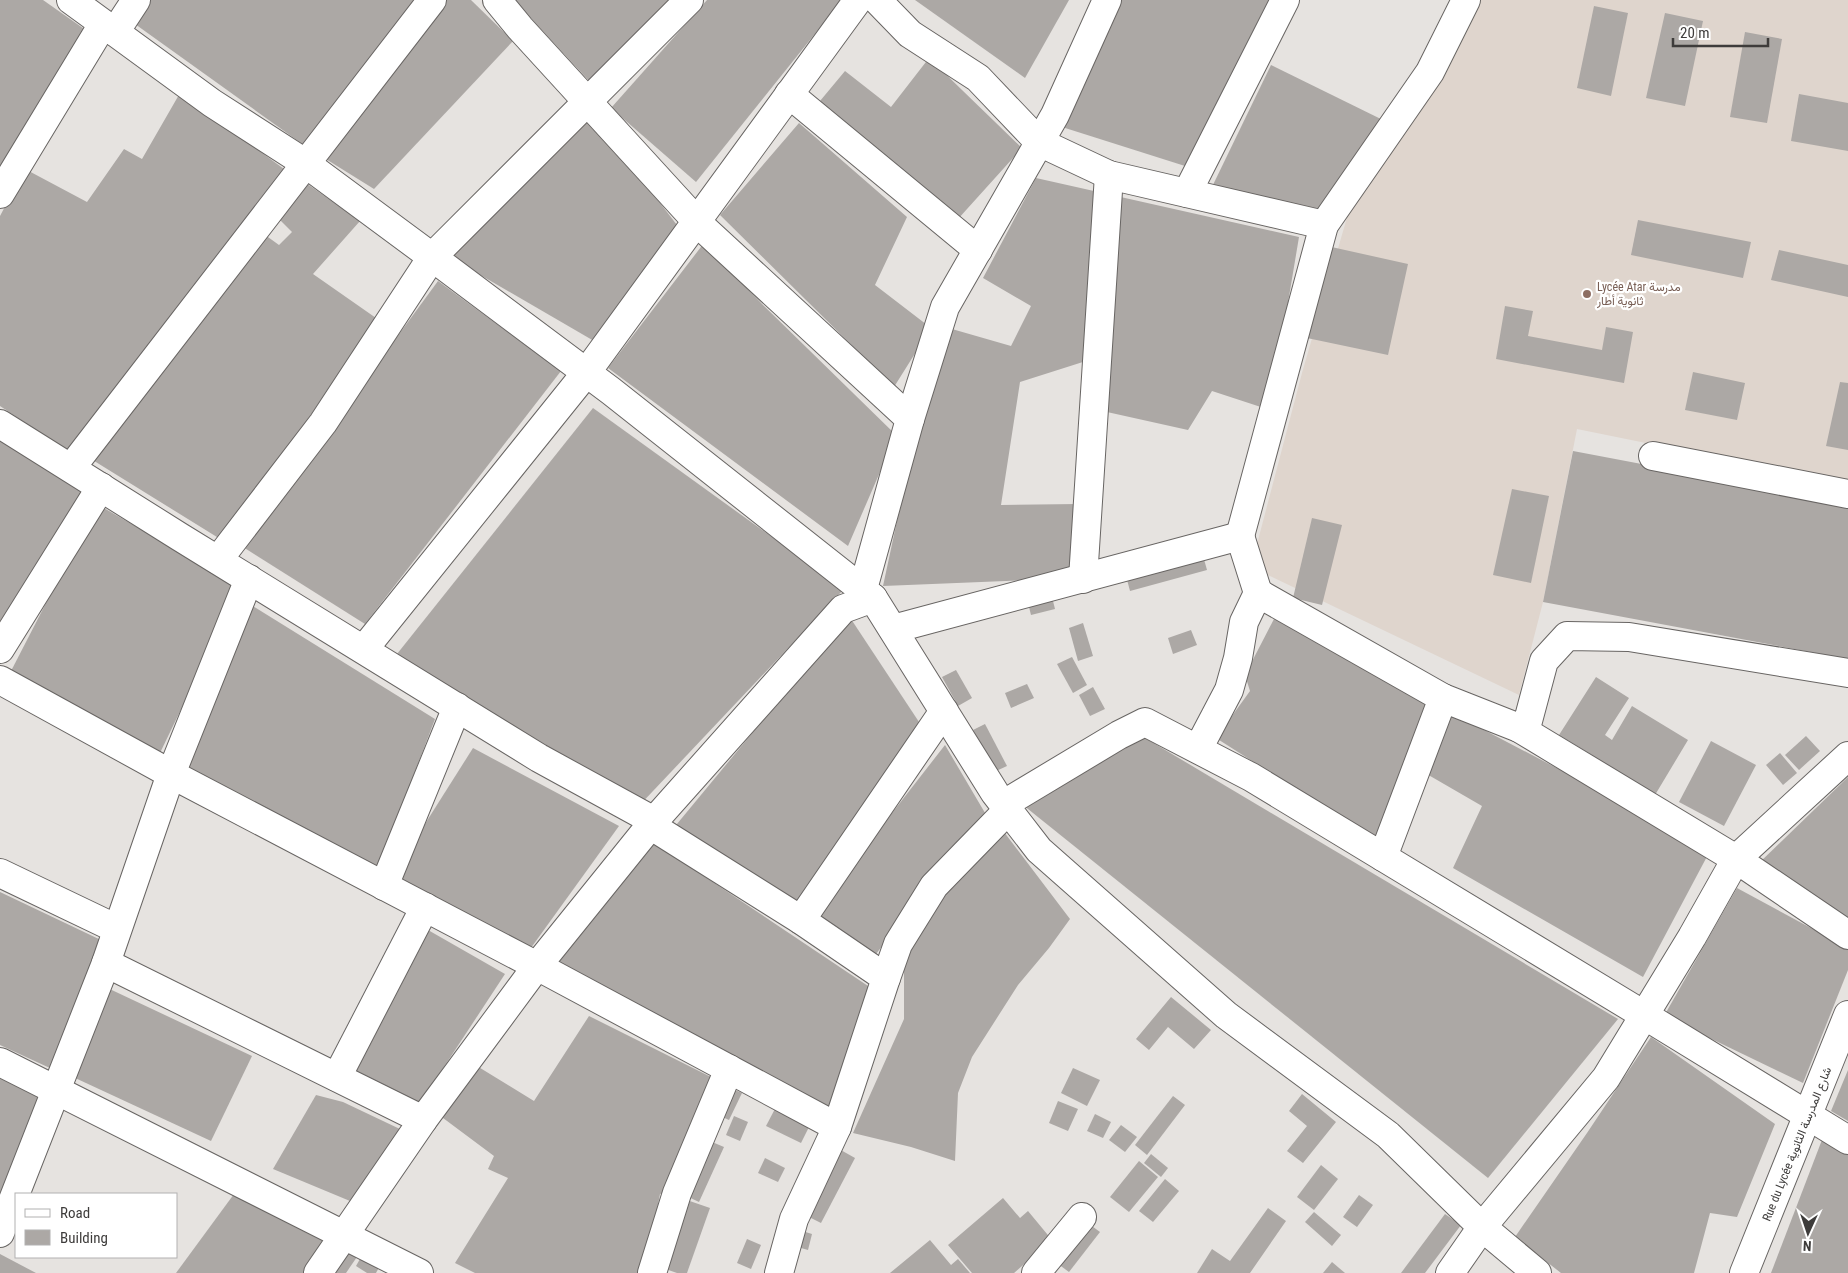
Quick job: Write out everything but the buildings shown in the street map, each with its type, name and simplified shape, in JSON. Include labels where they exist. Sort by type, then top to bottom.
[{"type":"street","points":[[71,0],[212,103],[305,163],[432,257],[586,373],[868,594],[893,630],[995,793],[1039,850],[1234,1021],[1388,1135],[1482,1227],[1537,1273]]},
{"type":"street","points":[[0,194],[109,28],[136,0]]},
{"type":"street","points":[[71,468],[432,0]]},
{"type":"street","points":[[497,0],[696,220],[910,419]]},
{"type":"street","points":[[218,560],[323,423],[432,257],[689,0]]},
{"type":"street","points":[[364,649],[586,373],[858,0]]},
{"type":"street","points":[[877,0],[910,34],[978,78],[1039,142],[1109,175],[1324,225]]},
{"type":"street","points":[[318,1273],[423,1120],[537,966],[652,823],[843,609],[868,594],[910,419],[945,307],[1055,115],[1107,0]]},
{"type":"street","points":[[1187,193],[1285,0]]},
{"type":"street","points":[[1466,0],[1430,72],[1324,225],[1240,536],[1258,593],[1442,698],[1519,728],[1736,859],[1848,935]]},
{"type":"street","points":[[789,94],[978,250]]},
{"type":"street","points":[[1083,579],[1109,175]]},
{"type":"street","points":[[0,424],[539,758],[652,823],[886,978]]},
{"type":"street","points":[[1653,456],[1848,494]]},
{"type":"street","points":[[0,649],[101,487]]},
{"type":"street","points":[[893,630],[1240,536]]},
{"type":"street","points":[[16,1193],[106,963],[171,774],[249,579]]},
{"type":"street","points":[[1198,749],[1228,690],[1238,658],[1244,622],[1258,593]]},
{"type":"street","points":[[1519,728],[1528,721],[1544,661],[1567,636],[1629,637],[1848,673]]},
{"type":"street","points":[[0,680],[171,774],[537,966],[837,1127]]},
{"type":"street","points":[[1383,857],[1442,698]]},
{"type":"street","points":[[384,886],[457,707]]},
{"type":"street","points":[[801,920],[944,711]]},
{"type":"street","points":[[779,1273],[794,1219],[837,1127],[898,944],[934,886],[1006,807],[1119,735],[1145,722],[1251,776],[1848,1140]]},
{"type":"street","points":[[1450,1273],[1482,1227],[1606,1078],[1692,937],[1736,859],[1848,756]]},
{"type":"street","points":[[0,873],[117,930]]},
{"type":"street","points":[[337,1077],[425,907]]},
{"type":"street","points":[[106,963],[423,1120]]},
{"type":"street","name":"Rue du Lycée شارع المدرسة الثانوية","points":[[1744,1273],[1809,1116],[1848,1015]]},
{"type":"street","points":[[0,1062],[419,1273]]},
{"type":"street","points":[[652,1273],[677,1193],[729,1069]]},
{"type":"street","points":[[0,1233],[15,1195]]},
{"type":"street","points":[[1036,1273],[1082,1217]]},
{"type":"shaded area","name":"Lycée Atar مدرسة ثانوية أطار","points":[[1478,0],[1848,0],[1848,484],[1577,429],[1543,602],[1519,695],[1251,567],[1302,373],[1348,214]]},
{"type":"place","name":"Lycée Atar مدرسة ثانوية أطار","points":[[1587,294]]}]
